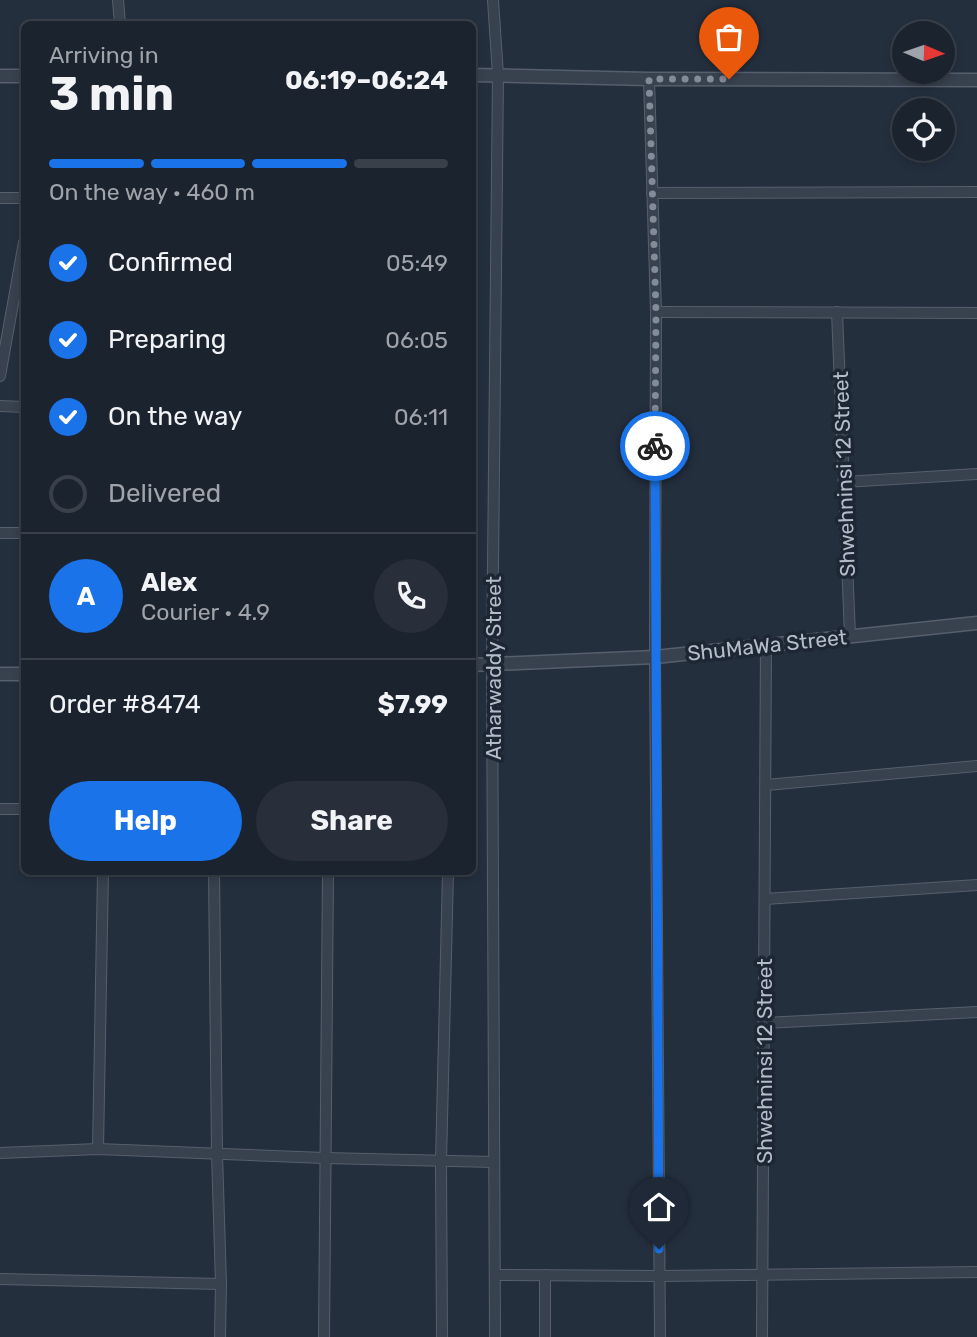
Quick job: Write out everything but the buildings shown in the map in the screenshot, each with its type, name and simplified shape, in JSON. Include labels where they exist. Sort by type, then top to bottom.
[{"type":"street","points":[[118,0],[120,21]]},
{"type":"street","name":"Atharwaddy Street","points":[[493,0],[498,75],[492,664],[495,1337]]},
{"type":"street","points":[[476,75],[649,79],[977,80]]},
{"type":"street","points":[[0,76],[21,76]]},
{"type":"street","points":[[649,79],[656,312],[654,657],[660,1337]]},
{"type":"street","points":[[652,193],[977,192]]},
{"type":"street","points":[[0,198],[21,198]]},
{"type":"street","points":[[0,376],[21,259]]},
{"type":"street","points":[[656,312],[977,313]]},
{"type":"street","name":"Shwehninsi 12 Street","points":[[837,312],[850,636]]},
{"type":"street","points":[[0,406],[21,407]]},
{"type":"street","points":[[844,482],[977,474]]},
{"type":"street","points":[[0,533],[21,533]]},
{"type":"street","name":"ShuMaWa Street","points":[[476,666],[654,657],[977,623]]},
{"type":"street","name":"Shwehninsi 12 Street","points":[[762,1337],[766,645]]},
{"type":"street","points":[[0,674],[21,674]]},
{"type":"street","points":[[766,785],[977,766]]},
{"type":"street","points":[[0,809],[21,809]]},
{"type":"street","points":[[98,1149],[103,875]]},
{"type":"street","points":[[214,875],[220,1337]]},
{"type":"street","points":[[324,1337],[328,875]]},
{"type":"street","points":[[442,1337],[442,1161],[448,875]]},
{"type":"street","points":[[765,899],[977,885]]},
{"type":"street","points":[[765,1023],[977,1012]]},
{"type":"street","points":[[0,1153],[98,1149],[494,1162]]},
{"type":"street","points":[[495,1275],[977,1272]]},
{"type":"street","points":[[545,1275],[545,1337]]},
{"type":"street","points":[[0,1279],[221,1284]]},
{"type":"way so far","points":[[655,446],[656,312],[649,79],[729,79]]},
{"type":"route","points":[[655,446],[659,1249]]}]
